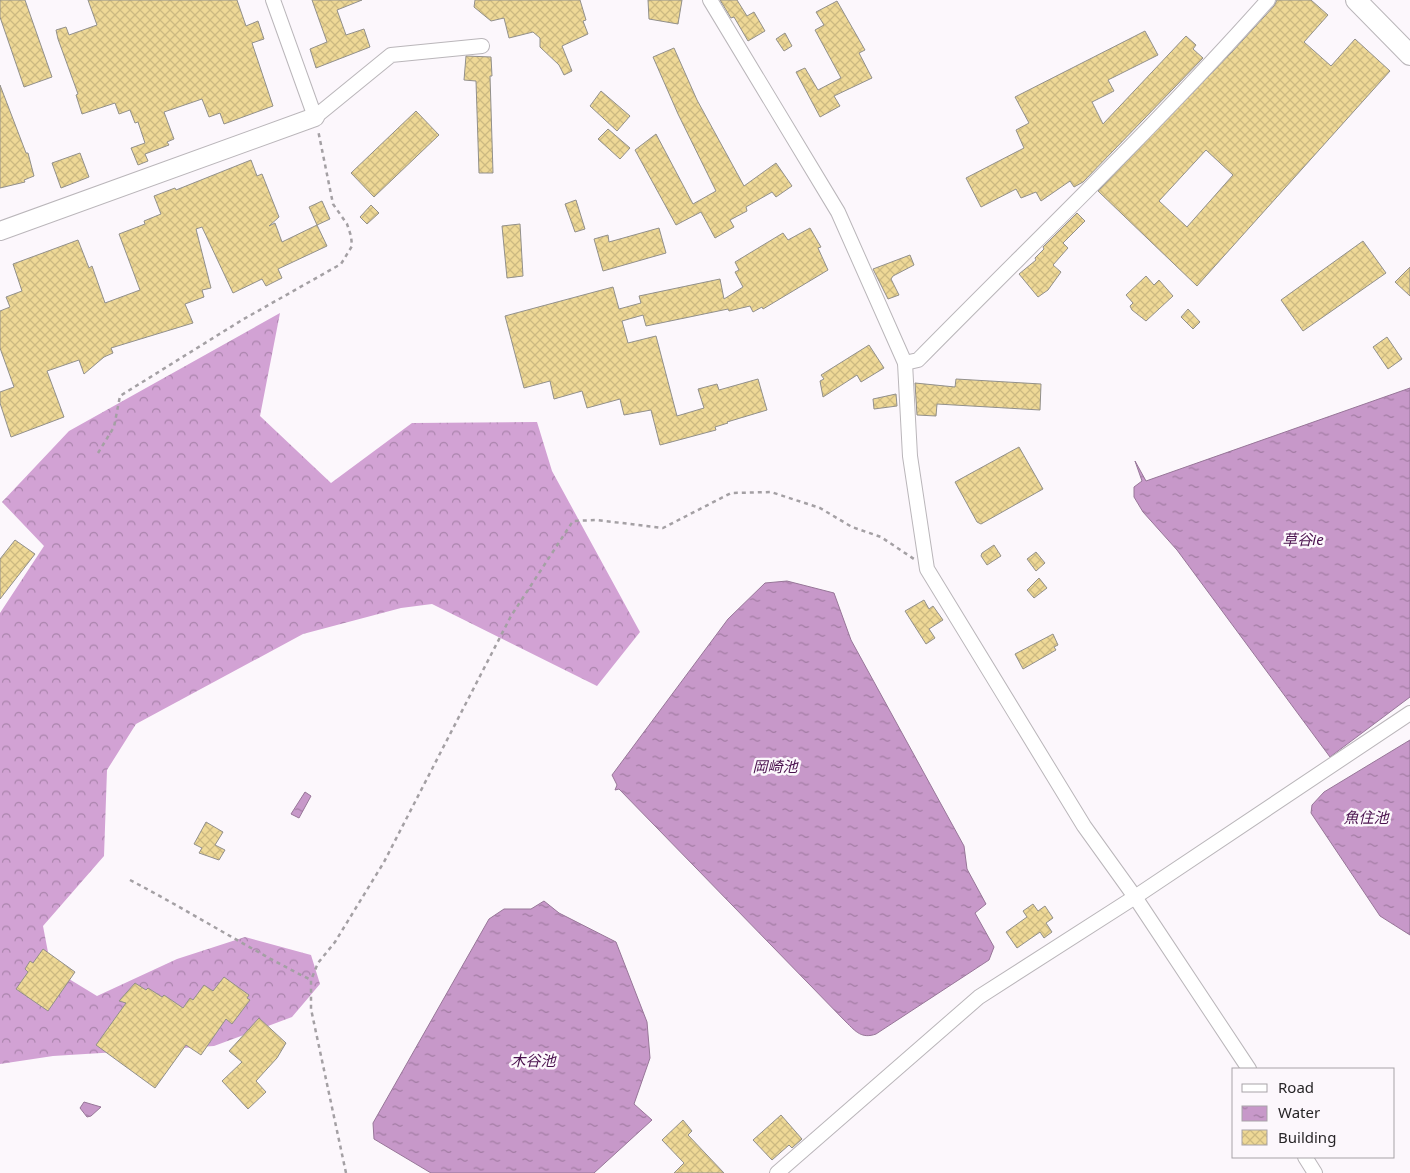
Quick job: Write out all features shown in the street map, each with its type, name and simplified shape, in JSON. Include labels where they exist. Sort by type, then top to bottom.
[{"type":"main road","points":[[1356,0],[1410,55]]},
{"type":"street","points":[[273,0],[315,117]]},
{"type":"street","points":[[710,0],[838,212],[905,363],[910,456],[927,569],[1078,818],[1135,897],[1248,1068]]},
{"type":"street","points":[[905,363],[918,360],[1213,62],[1268,0]]},
{"type":"street","points":[[0,231],[315,117],[391,55],[482,46]]},
{"type":"street","points":[[777,1173],[979,997],[1135,897],[1410,713]]},
{"type":"street","points":[[1306,1158],[1315,1173]]},
{"type":"path","points":[[98,453],[114,427],[120,396],[242,320],[341,264],[352,246],[351,236],[347,224],[333,204],[315,117]]},
{"type":"path","points":[[346,1173],[311,1009],[311,980],[318,963],[335,942],[384,862],[511,616],[573,522],[597,520],[663,528],[731,493],[771,492],[820,508],[852,527],[881,536],[927,569]]},
{"type":"path","points":[[130,880],[171,902],[254,952],[311,980]]},
{"type":"green space","points":[[280,313],[260,416],[331,483],[412,423],[537,422],[552,471],[640,632],[597,686],[432,604],[401,608],[303,634],[136,724],[107,770],[104,856],[43,926],[51,968],[97,996],[177,959],[245,937],[311,955],[320,984],[292,1017],[214,1046],[53,1056],[0,1064],[0,613],[44,546],[2,502],[69,431]]},
{"type":"water","name":"草谷ie","points":[[1410,388],[1410,697],[1330,757],[1177,550],[1143,512],[1134,497],[1134,487],[1142,481],[1135,461],[1146,481]]},
{"type":"water","name":"岡崎池","points":[[787,581],[834,593],[851,640],[964,846],[967,869],[986,904],[975,913],[994,947],[989,960],[876,1034],[867,1036],[856,1032],[619,789],[615,790],[617,785],[612,775],[728,619],[765,583]]},
{"type":"water","name":"魚住池","points":[[1410,740],[1410,935],[1380,916],[1311,813],[1312,805],[1324,792]]},
{"type":"water","points":[[305,792],[311,796],[299,818],[291,814]]},
{"type":"water","name":"木谷池","points":[[544,901],[559,913],[616,942],[647,1022],[650,1058],[634,1104],[652,1120],[594,1173],[431,1173],[374,1139],[373,1123],[489,919],[504,909],[531,909]]},
{"type":"water","points":[[84,1102],[101,1107],[91,1116],[87,1117],[80,1108]]},
{"type":"building","points":[[0,0],[25,0],[52,77],[24,87],[0,17]]},
{"type":"building","points":[[88,0],[237,0],[246,26],[258,21],[264,39],[252,43],[273,106],[224,124],[220,113],[209,117],[202,99],[164,112],[174,139],[167,142],[169,145],[145,154],[148,161],[138,165],[131,148],[145,143],[138,122],[135,123],[130,110],[119,114],[115,103],[82,114],[76,95],[78,94],[58,39],[56,30],[66,27],[69,35],[97,25]]},
{"type":"building","points":[[312,0],[362,0],[337,10],[346,35],[364,29],[370,47],[316,68],[310,49],[327,42]]},
{"type":"building","points":[[475,0],[580,0],[586,20],[583,21],[588,34],[562,46],[572,71],[564,75],[559,65],[540,47],[540,38],[533,32],[509,38],[504,18],[491,21],[474,7]]},
{"type":"building","points":[[648,0],[682,0],[678,24],[649,19]]},
{"type":"building","points":[[720,0],[737,0],[747,16],[754,12],[765,31],[748,41],[734,17],[731,18]]},
{"type":"building","points":[[1277,0],[1311,0],[1328,15],[1304,42],[1331,66],[1355,39],[1390,71],[1197,286],[1098,191],[1274,6]],"holes":[[[1206,150],[1233,175],[1187,227],[1159,201]]]},
{"type":"building","points":[[837,1],[865,50],[859,53],[872,78],[834,96],[840,106],[820,117],[796,72],[805,68],[818,90],[841,78],[815,30],[824,25],[816,12]]},
{"type":"building","points":[[1145,31],[1158,55],[1108,80],[1114,91],[1092,102],[1103,124],[1186,36],[1196,45],[1193,49],[1203,58],[1083,182],[1074,187],[1070,181],[1041,201],[1036,192],[1021,198],[1016,189],[981,207],[966,178],[1024,148],[1016,130],[1029,123],[1015,97]]},
{"type":"building","points":[[785,33],[792,46],[784,51],[776,39]]},
{"type":"building","points":[[674,48],[697,100],[744,186],[776,163],[792,186],[776,197],[772,192],[746,207],[747,211],[730,220],[734,227],[715,238],[701,212],[676,225],[635,150],[656,134],[693,204],[716,191],[678,114],[653,57]]},
{"type":"building","points":[[466,56],[491,57],[493,173],[479,173],[476,81],[464,80]]},
{"type":"building","points":[[0,85],[26,153],[28,153],[34,176],[24,180],[25,182],[0,188]]},
{"type":"building","points":[[601,91],[630,116],[617,131],[590,106]]},
{"type":"building","points":[[416,111],[439,135],[374,197],[351,173]]},
{"type":"building","points":[[608,129],[630,148],[620,159],[598,139]]},
{"type":"building","points":[[80,153],[89,177],[61,188],[52,163]]},
{"type":"building","points":[[251,160],[257,176],[262,174],[279,217],[269,226],[275,223],[282,242],[317,225],[327,246],[278,269],[282,278],[266,286],[262,279],[233,293],[202,227],[196,229],[211,288],[202,290],[204,297],[185,304],[193,323],[111,348],[113,353],[104,357],[84,374],[79,360],[47,371],[64,417],[11,437],[0,403],[0,392],[14,387],[0,348],[0,311],[10,307],[6,297],[22,291],[13,264],[78,240],[89,268],[92,266],[105,303],[140,290],[119,234],[145,224],[144,221],[161,214],[154,196],[175,188],[176,190]]},
{"type":"building","points":[[576,200],[585,229],[575,232],[565,204]]},
{"type":"building","points":[[322,201],[330,219],[317,225],[309,207]]},
{"type":"building","points":[[371,205],[379,213],[367,224],[360,217]]},
{"type":"building","points":[[1077,213],[1085,221],[1063,243],[1068,248],[1053,265],[1061,272],[1048,290],[1038,297],[1019,274],[1036,260],[1035,258],[1044,249],[1043,247]]},
{"type":"building","points":[[520,224],[523,276],[507,278],[502,226]]},
{"type":"building","points":[[659,228],[666,253],[603,271],[594,239],[608,235],[609,242]]},
{"type":"building","points":[[810,228],[821,247],[818,248],[828,270],[763,309],[762,307],[753,312],[750,306],[729,311],[728,309],[646,326],[643,315],[622,321],[628,343],[656,336],[677,416],[704,408],[698,389],[717,384],[719,390],[758,379],[767,410],[727,422],[715,427],[716,430],[660,445],[651,410],[624,415],[620,399],[587,408],[582,391],[554,399],[550,381],[524,388],[505,316],[613,287],[619,309],[641,303],[639,296],[720,279],[724,299],[743,287],[735,272],[739,270],[735,262],[783,233],[788,240]]},
{"type":"building","points":[[1363,241],[1386,273],[1303,331],[1281,300]]},
{"type":"building","points":[[910,255],[914,265],[893,276],[891,279],[899,295],[888,299],[873,269]]},
{"type":"building","points":[[1410,267],[1410,296],[1395,282]]},
{"type":"building","points":[[1146,276],[1154,285],[1159,280],[1173,296],[1146,321],[1132,310],[1130,306],[1133,303],[1126,295]]},
{"type":"building","points":[[1188,309],[1200,322],[1193,329],[1181,317]]},
{"type":"building","points":[[1387,337],[1402,359],[1388,369],[1373,347]]},
{"type":"building","points":[[869,345],[884,368],[861,382],[857,375],[823,397],[820,381],[824,379],[821,375]]},
{"type":"building","points":[[956,379],[1041,384],[1040,410],[937,404],[936,416],[917,415],[915,383],[955,387]]},
{"type":"building","points":[[896,394],[897,406],[874,409],[873,399]]},
{"type":"building","points":[[1019,447],[1043,489],[981,524],[977,522],[955,482]]},
{"type":"building","points":[[15,540],[35,554],[0,599],[0,559]]},
{"type":"building","points":[[994,545],[1001,556],[987,565],[981,556],[982,553]]},
{"type":"building","points":[[1036,552],[1045,563],[1036,571],[1027,559]]},
{"type":"building","points":[[1039,578],[1047,588],[1034,598],[1027,590]]},
{"type":"building","points":[[924,600],[929,609],[933,606],[943,620],[929,629],[935,638],[926,644],[905,611]]},
{"type":"building","points":[[1053,634],[1058,645],[1054,647],[1056,650],[1023,669],[1015,654]]},
{"type":"building","points":[[206,822],[223,832],[215,845],[225,850],[219,860],[199,853],[202,848],[194,844]]},
{"type":"building","points":[[1033,904],[1038,911],[1045,906],[1053,918],[1046,923],[1052,932],[1044,938],[1040,932],[1017,948],[1006,932],[1027,917],[1023,911]]},
{"type":"building","points":[[43,949],[75,972],[48,1011],[16,989],[28,972],[25,969],[30,961],[33,963]]},
{"type":"building","points":[[224,977],[249,995],[247,998],[250,1000],[232,1024],[226,1019],[201,1055],[186,1045],[155,1088],[96,1045],[126,1003],[119,1001],[135,983],[146,990],[148,988],[162,997],[164,995],[183,1008],[190,998],[193,1000],[204,985],[213,991]]},
{"type":"building","points":[[259,1018],[286,1043],[277,1058],[256,1081],[266,1092],[248,1109],[222,1081],[242,1062],[229,1051]]},
{"type":"building","points":[[781,1115],[802,1139],[792,1148],[789,1145],[772,1160],[753,1140]]},
{"type":"building","points":[[683,1120],[692,1131],[688,1135],[724,1173],[674,1173],[684,1163],[662,1140]]}]
